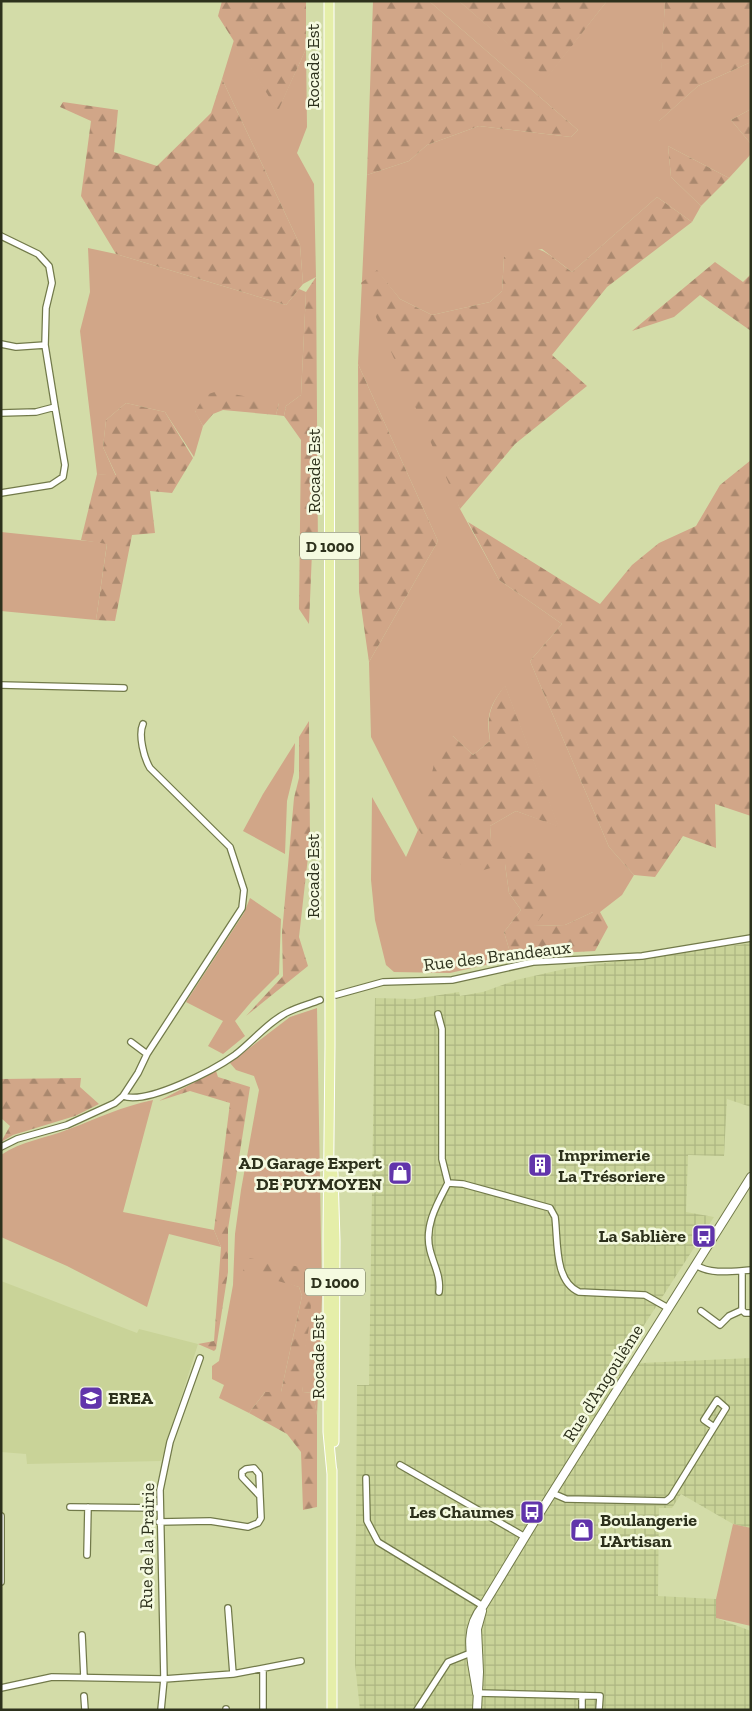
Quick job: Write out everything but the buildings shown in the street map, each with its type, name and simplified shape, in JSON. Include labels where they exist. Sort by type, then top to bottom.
[{"type":"main road","name":"Rocade Est","points":[[330,1],[330,1090],[335,1240],[332,1474],[332,1710]]},
{"type":"street","points":[[1,236],[38,254],[50,266],[52,283],[46,308],[45,345],[65,465],[63,478],[51,485],[1,492]]},
{"type":"street","points":[[1,344],[16,347],[45,345]]},
{"type":"street","points":[[1,413],[36,412],[55,407]]},
{"type":"street","points":[[1,685],[124,688]]},
{"type":"street","points":[[1,1148],[16,1139],[67,1124],[115,1103],[123,1096],[138,1073],[147,1054],[242,908],[244,890],[230,847],[146,762],[141,733],[143,724]]},
{"type":"street","name":"Rue des Brandeaux","points":[[336,995],[383,982],[452,980],[533,962],[642,956],[751,938]]},
{"type":"street","points":[[123,1096],[128,1098],[153,1095],[211,1068],[233,1056],[288,1012],[320,1000]]},
{"type":"street","points":[[438,1014],[442,1029],[442,1159],[448,1184],[429,1224],[428,1240],[440,1280],[439,1292]]},
{"type":"street","points":[[131,1042],[147,1054]]},
{"type":"street","name":"Rue d'Angoulême","points":[[477,1710],[474,1651],[470,1627],[474,1617],[483,1606],[751,1177]]},
{"type":"street","points":[[448,1184],[463,1184],[550,1208],[555,1217],[563,1278],[570,1288],[579,1292],[644,1295],[668,1308]]},
{"type":"street","points":[[696,1264],[702,1269],[714,1271],[751,1270]]},
{"type":"street","points":[[742,1271],[742,1310]]},
{"type":"street","points":[[701,1311],[720,1325],[729,1316],[742,1310]]},
{"type":"street","points":[[742,1310],[745,1313],[751,1313]]},
{"type":"street","name":"Rue de la Prairie","points":[[161,1710],[164,1679],[159,1522],[160,1490],[170,1442],[200,1358]]},
{"type":"street","points":[[552,1493],[566,1500],[666,1501],[714,1427],[726,1408],[717,1400],[704,1420],[714,1427]]},
{"type":"street","points":[[400,1465],[525,1537]]},
{"type":"street","points":[[159,1522],[210,1521],[248,1527],[258,1523],[261,1518],[259,1474],[254,1468],[246,1469],[242,1472],[243,1481],[259,1495]]},
{"type":"street","points":[[366,1478],[367,1521],[378,1542],[483,1606]]},
{"type":"street","points":[[70,1507],[159,1508]]},
{"type":"street","points":[[87,1555],[88,1507]]},
{"type":"street","points":[[1,1516],[1,1582]]},
{"type":"street","points":[[228,1608],[233,1674]]},
{"type":"street","points":[[82,1635],[84,1677]]},
{"type":"street","points":[[417,1710],[448,1662],[474,1651]]},
{"type":"street","points":[[1,1688],[52,1677],[164,1679],[233,1674],[302,1662]]},
{"type":"street","points":[[263,1670],[263,1710]]},
{"type":"street","points":[[477,1693],[600,1696],[599,1710]]},
{"type":"street","points":[[84,1696],[85,1710]]},
{"type":"street","points":[[582,1696],[582,1710]]},
{"type":"shaded area","points":[[751,943],[751,1107],[727,1099],[724,1156],[688,1155],[686,1212],[714,1217],[619,1364],[751,1358],[751,1528],[733,1524],[681,1494],[672,1508],[659,1508],[658,1596],[716,1599],[716,1618],[751,1631],[751,1707],[749,1710],[360,1710],[355,1664],[357,1385],[369,1385],[375,998],[414,999],[459,992],[460,996],[483,992],[516,980],[569,968]]},
{"type":"shaded area","name":"EREA","points":[[1,1281],[137,1333],[139,1329],[198,1344],[161,1461],[27,1464],[26,1454],[1,1452]]},
{"type":"green space","points":[[222,1],[306,1],[306,49],[278,111],[218,16]]},
{"type":"green space","points":[[373,1],[429,1],[578,130],[571,137],[479,126],[427,145],[409,161],[367,175]]},
{"type":"green space","points":[[429,1],[459,1],[547,77],[607,1],[665,1],[659,121],[698,86],[751,62],[751,109],[731,120],[751,144],[751,154],[729,178],[668,146],[671,177],[701,206],[692,222],[657,197],[572,272],[542,249],[504,257],[502,291],[490,302],[432,315],[400,299],[377,271],[460,509],[499,580],[562,624],[530,661],[609,847],[634,875],[622,895],[600,912],[593,912],[565,925],[534,926],[540,885],[491,840],[490,826],[516,811],[558,826],[505,686],[495,700],[490,712],[488,725],[490,741],[473,755],[453,736],[419,830],[505,864],[509,893],[521,910],[504,932],[512,959],[450,973],[394,972],[386,965],[375,920],[371,880],[372,797],[406,857],[418,830],[371,737],[369,662],[438,541],[358,364],[367,175],[409,161],[427,145],[479,126],[571,137],[578,130]]},
{"type":"green space","points":[[459,1],[607,1],[547,78]]},
{"type":"green space","points":[[665,1],[751,1],[751,62],[698,86],[658,122]]},
{"type":"green space","points":[[234,40],[278,110],[306,49],[307,127],[297,153],[314,184],[316,277],[303,284],[300,245],[222,79]]},
{"type":"green space","points":[[222,79],[300,245],[303,284],[286,305],[116,254],[81,196],[91,121],[60,107],[63,102],[118,110],[114,152],[157,166],[211,113]]},
{"type":"green space","points":[[751,109],[751,144],[731,120]]},
{"type":"green space","points":[[668,146],[729,178],[701,206],[671,177]]},
{"type":"green space","points":[[657,197],[692,222],[607,287],[552,355],[587,386],[515,444],[460,509],[361,283],[377,270],[400,299],[432,315],[490,302],[502,291],[504,257],[526,249],[541,250],[572,272]]},
{"type":"green space","points":[[88,248],[116,254],[286,305],[299,289],[306,292],[301,395],[286,406],[284,416],[276,415],[279,403],[195,411],[203,426],[194,457],[165,412],[126,403],[106,420],[103,447],[116,476],[97,474],[80,331],[90,292]]},
{"type":"green space","points":[[715,262],[743,282],[751,274],[751,331],[700,295],[674,317],[632,331]]},
{"type":"green space","points":[[316,277],[318,553],[312,552],[309,624],[299,609],[301,440],[284,416],[286,406],[301,395],[306,292]]},
{"type":"green space","points":[[358,364],[438,541],[369,662],[359,592]]},
{"type":"green space","points":[[218,391],[279,403],[276,415],[223,410],[213,414],[203,426],[195,412],[205,395]]},
{"type":"green space","points":[[126,403],[165,412],[193,458],[172,493],[150,491],[155,533],[132,535],[115,621],[96,620],[107,544],[81,540],[97,474],[116,475],[103,447],[106,420]]},
{"type":"green space","points":[[751,460],[751,816],[715,804],[716,848],[683,836],[655,877],[634,875],[609,847],[530,661],[562,624],[499,580],[468,522],[600,604],[632,565],[659,543],[696,526],[720,485]]},
{"type":"green space","points":[[1,532],[107,543],[96,620],[1,611]]},
{"type":"green space","points":[[505,685],[559,827],[516,811],[490,826],[491,840],[549,860],[540,884],[555,890],[557,898],[534,926],[565,925],[593,912],[600,912],[608,927],[595,951],[538,954],[512,959],[504,932],[521,910],[509,893],[505,864],[480,871],[434,855],[419,830],[439,742],[453,736],[473,755],[490,741],[490,712],[495,699]]},
{"type":"green space","points":[[309,721],[310,839],[299,937],[308,966],[246,1016],[283,976],[282,933],[294,798],[299,778],[299,737]]},
{"type":"green space","points":[[295,743],[294,772],[287,801],[285,854],[243,831],[263,794]]},
{"type":"green space","points":[[250,898],[281,919],[279,974],[235,1021],[245,1036],[223,1054],[208,1046],[223,1021],[186,1002],[244,913]]},
{"type":"green space","points":[[317,1008],[322,1297],[317,1415],[313,1393],[303,1392],[300,1375],[309,1324],[309,1278],[280,1280],[299,1287],[302,1296],[281,1392],[265,1392],[249,1413],[219,1398],[224,1385],[212,1379],[212,1366],[219,1361],[233,1285],[235,1234],[259,1090],[254,1076],[236,1070],[230,1063],[290,1017]]},
{"type":"green space","points":[[216,1071],[218,1077],[250,1087],[228,1229],[228,1272],[216,1349],[214,1351],[198,1344],[214,1341],[221,1247],[214,1230],[230,1103],[190,1091],[159,1101]]},
{"type":"green space","points":[[81,1078],[80,1087],[99,1104],[75,1116],[13,1135],[1,1142],[10,1126],[1,1118],[1,1079]]},
{"type":"green space","points":[[153,1100],[123,1212],[214,1230],[221,1247],[169,1234],[147,1307],[67,1266],[1,1237],[1,1155],[26,1143],[61,1132],[120,1109]]},
{"type":"green space","points":[[248,1258],[301,1267],[308,1281],[311,1296],[311,1312],[302,1376],[303,1392],[313,1393],[317,1415],[317,1507],[303,1510],[301,1452],[287,1434],[249,1413],[265,1392],[281,1392],[302,1296],[299,1287],[243,1271]]},
{"type":"green space","points":[[733,1524],[751,1528],[751,1626],[716,1618],[716,1599]]},
{"type":"place","name":"Imprimerie La Trésoriere","points":[[540,1165]]},
{"type":"place","name":"AD Garage Expert DE PUYMOYEN","points":[[400,1173]]},
{"type":"place","name":"La Sablière","points":[[704,1236]]},
{"type":"place","name":"EREA","points":[[91,1398]]},
{"type":"place","name":"Les Chaumes","points":[[532,1512]]},
{"type":"place","name":"Boulangerie L'Artisan","points":[[582,1530]]}]
